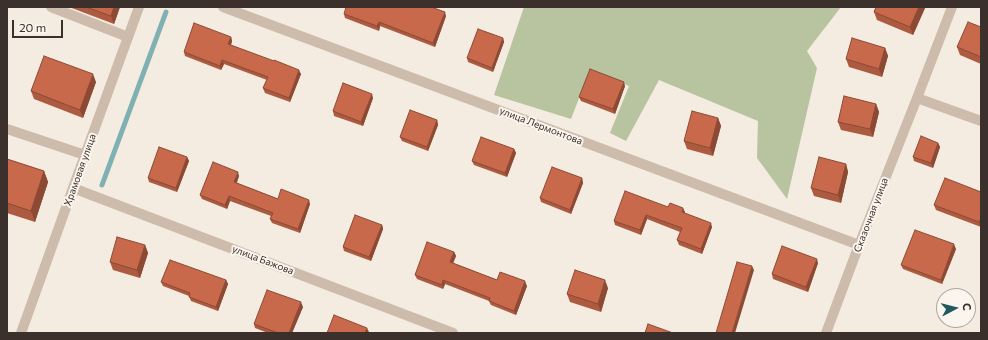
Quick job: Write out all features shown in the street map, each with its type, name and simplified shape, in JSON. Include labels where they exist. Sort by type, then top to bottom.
[{"type":"street","points":[[51,7],[128,37]]},
{"type":"street","name":"Храмовая улица","points":[[21,333],[139,7]]},
{"type":"street","name":"улица Лермонтова","points":[[223,7],[858,245]]},
{"type":"street","name":"Сказочная улица","points":[[826,333],[858,245],[952,7]]},
{"type":"street","points":[[917,98],[981,121]]},
{"type":"street","points":[[7,129],[85,155]]},
{"type":"street","name":"улица Бажова","points":[[73,188],[453,333]]},
{"type":"green space","points":[[524,7],[841,7],[807,51],[817,68],[787,199],[757,158],[758,121],[659,80],[626,141],[610,133],[629,86],[590,70],[571,119],[494,95]]},
{"type":"building","points":[[86,7],[114,7],[111,16]]},
{"type":"building","points":[[346,7],[431,7],[445,12],[433,43],[379,22],[377,26],[344,14]]},
{"type":"building","points":[[876,7],[919,7],[910,27],[874,12]]},
{"type":"building","points":[[968,22],[981,27],[981,57],[957,47]]},
{"type":"building","points":[[194,23],[231,37],[228,44],[299,70],[289,98],[263,88],[268,77],[222,60],[220,66],[184,52]]},
{"type":"building","points":[[478,29],[503,38],[492,68],[467,58]]},
{"type":"building","points":[[852,38],[885,48],[879,69],[846,59]]},
{"type":"building","points":[[44,56],[93,74],[80,110],[31,91]]},
{"type":"building","points":[[590,69],[624,82],[613,109],[579,97]]},
{"type":"building","points":[[343,83],[372,94],[361,122],[333,111]]},
{"type":"building","points":[[844,96],[876,104],[870,129],[838,122]]},
{"type":"building","points":[[410,110],[437,120],[427,147],[400,137]]},
{"type":"building","points":[[692,111],[718,118],[710,148],[684,141]]},
{"type":"building","points":[[921,136],[938,143],[931,163],[913,157]]},
{"type":"building","points":[[481,137],[514,149],[505,173],[472,161]]},
{"type":"building","points":[[159,147],[187,157],[176,188],[148,178]]},
{"type":"building","points":[[819,157],[846,164],[838,195],[811,188]]},
{"type":"building","points":[[7,159],[44,171],[31,211],[7,203]]},
{"type":"building","points":[[213,162],[238,172],[234,182],[278,199],[281,189],[309,200],[298,229],[270,219],[273,213],[229,196],[225,205],[200,195]]},
{"type":"building","points":[[552,167],[582,178],[570,210],[540,198]]},
{"type":"building","points":[[945,178],[981,192],[981,218],[979,222],[934,205]]},
{"type":"building","points":[[625,191],[668,207],[670,203],[683,208],[682,212],[711,223],[701,249],[677,240],[682,228],[646,215],[640,230],[614,221]]},
{"type":"building","points":[[355,215],[382,225],[369,257],[343,247]]},
{"type":"building","points":[[915,230],[954,244],[941,280],[901,265]]},
{"type":"building","points":[[117,237],[145,245],[137,270],[110,262]]},
{"type":"building","points":[[427,242],[454,252],[450,262],[497,280],[500,272],[525,281],[514,311],[489,301],[490,298],[443,280],[442,285],[415,275]]},
{"type":"building","points":[[782,246],[817,259],[806,287],[772,274]]},
{"type":"building","points":[[170,260],[226,280],[216,307],[189,297],[190,293],[161,282]]},
{"type":"building","points":[[737,262],[752,266],[732,333],[716,333]]},
{"type":"building","points":[[575,270],[605,280],[598,304],[567,294]]},
{"type":"building","points":[[267,290],[301,302],[289,333],[278,333],[254,324]]},
{"type":"building","points":[[334,315],[367,328],[365,333],[327,333]]},
{"type":"building","points":[[648,324],[673,333],[645,333]]},
{"type":"waterway","points":[[102,185],[166,12]]}]
